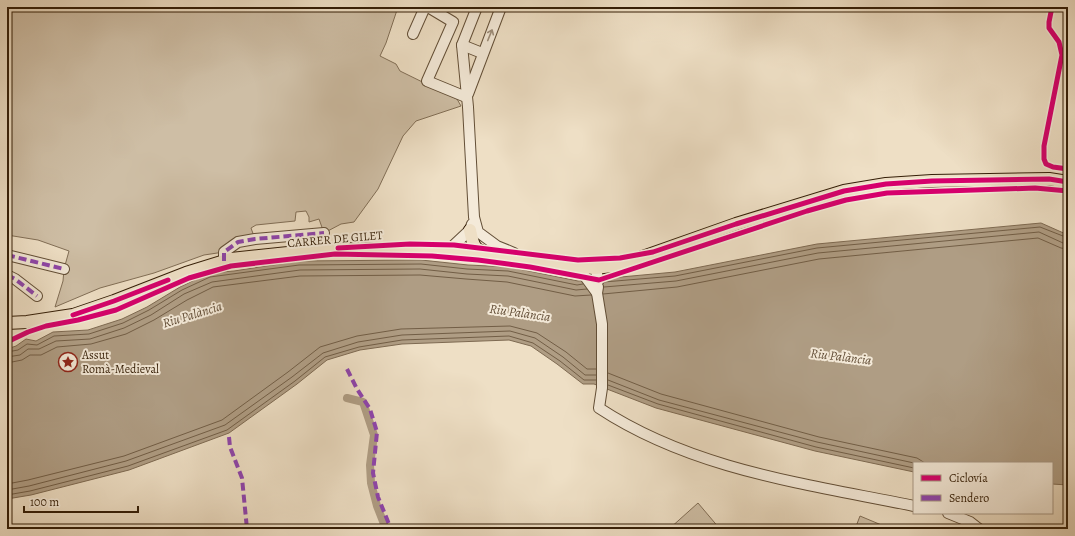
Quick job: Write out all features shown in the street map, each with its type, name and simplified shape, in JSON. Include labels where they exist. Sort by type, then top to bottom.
[{"type":"main road","points":[[451,249],[466,251],[476,248],[578,260],[620,258],[653,252],[736,224],[844,191],[886,184],[932,181],[1049,179],[1068,182]]},
{"type":"main road","points":[[474,231],[476,248],[482,252],[512,256],[525,261]]},
{"type":"main road","name":"CARRER DE GILET","points":[[7,323],[27,322],[73,315],[186,273],[231,259],[318,249],[451,249],[525,261],[595,268],[620,265],[653,252]]},
{"type":"main road","name":"CARRER DE GILET","points":[[7,330],[27,322]]},
{"type":"street","points":[[474,231],[462,45],[477,7]]},
{"type":"street","points":[[466,98],[482,53],[501,7]]},
{"type":"street","points":[[412,34],[431,8],[453,22],[427,81],[466,98]]},
{"type":"street","points":[[462,45],[482,53]]},
{"type":"street","points":[[451,249],[474,231]]},
{"type":"street","points":[[474,231],[497,246],[514,253]]},
{"type":"street","points":[[224,261],[224,252],[238,242],[255,239],[324,233]]},
{"type":"street","points":[[7,255],[64,269]]},
{"type":"street","points":[[536,256],[550,261],[578,265],[588,264],[595,268],[599,280]]},
{"type":"street","points":[[589,282],[590,274],[599,264],[610,263],[620,258]]},
{"type":"street","points":[[578,267],[597,293]]},
{"type":"street","points":[[608,267],[599,280],[597,293],[602,324],[602,388],[600,408],[651,437],[687,452],[773,477],[913,506]]},
{"type":"street","points":[[7,275],[15,279],[37,296]]},
{"type":"street","points":[[950,514],[970,522],[978,529]]},
{"type":"shaded area","points":[[7,7],[398,7],[380,56],[396,64],[400,71],[457,99],[461,106],[416,121],[403,136],[378,189],[354,222],[341,224],[324,233],[319,219],[309,222],[309,217],[306,211],[296,212],[295,221],[256,225],[251,228],[255,239],[224,252],[204,255],[154,273],[100,288],[55,307],[63,281],[64,269],[69,251],[38,240],[7,235]]},
{"type":"shaded area","points":[[698,503],[720,529],[669,529]]},
{"type":"shaded area","points":[[860,516],[891,529],[855,529]]},
{"type":"water","name":"Riu Palància","points":[[1041,223],[1068,235],[1068,485],[1053,484],[1053,462],[913,462],[913,472],[815,451],[656,408],[594,384],[583,384],[531,346],[509,340],[402,344],[360,350],[327,360],[297,384],[229,433],[129,470],[31,495],[7,499],[7,349],[16,346],[26,339],[36,341],[53,332],[88,330],[122,319],[209,273],[234,271],[299,261],[421,260],[468,265],[509,267],[578,281],[675,272],[817,244]]},
{"type":"waterway","points":[[347,398],[363,402],[374,435],[370,465],[371,483],[377,506],[386,529]]},
{"type":"marked path","points":[[224,261],[224,252],[238,242],[255,239],[324,233]]},
{"type":"marked path","points":[[7,255],[64,269]]},
{"type":"marked path","points":[[7,275],[15,279],[37,296]]},
{"type":"marked path","points":[[347,369],[357,389],[370,409],[377,432],[373,473],[378,497],[391,529]]},
{"type":"marked path","points":[[229,437],[230,447],[242,478],[247,529]]},
{"type":"cycle path","points":[[1052,7],[1049,28],[1059,42],[1062,55],[1044,146],[1044,159],[1046,164],[1053,167],[1068,169]]},
{"type":"cycle path","points":[[338,248],[410,244],[454,245],[578,260],[620,258],[653,252],[736,224],[844,191],[886,184],[932,181],[1049,179],[1068,182]]},
{"type":"cycle path","points":[[7,342],[28,332],[46,326],[78,320],[116,310],[189,278],[231,266],[335,254],[432,256],[530,267],[599,280],[807,211],[846,200],[887,193],[1035,188],[1068,191]]},
{"type":"cycle path","points":[[73,315],[168,280]]},
{"type":"place","name":"Assut Romà-Medieval","points":[[68,362]]}]
